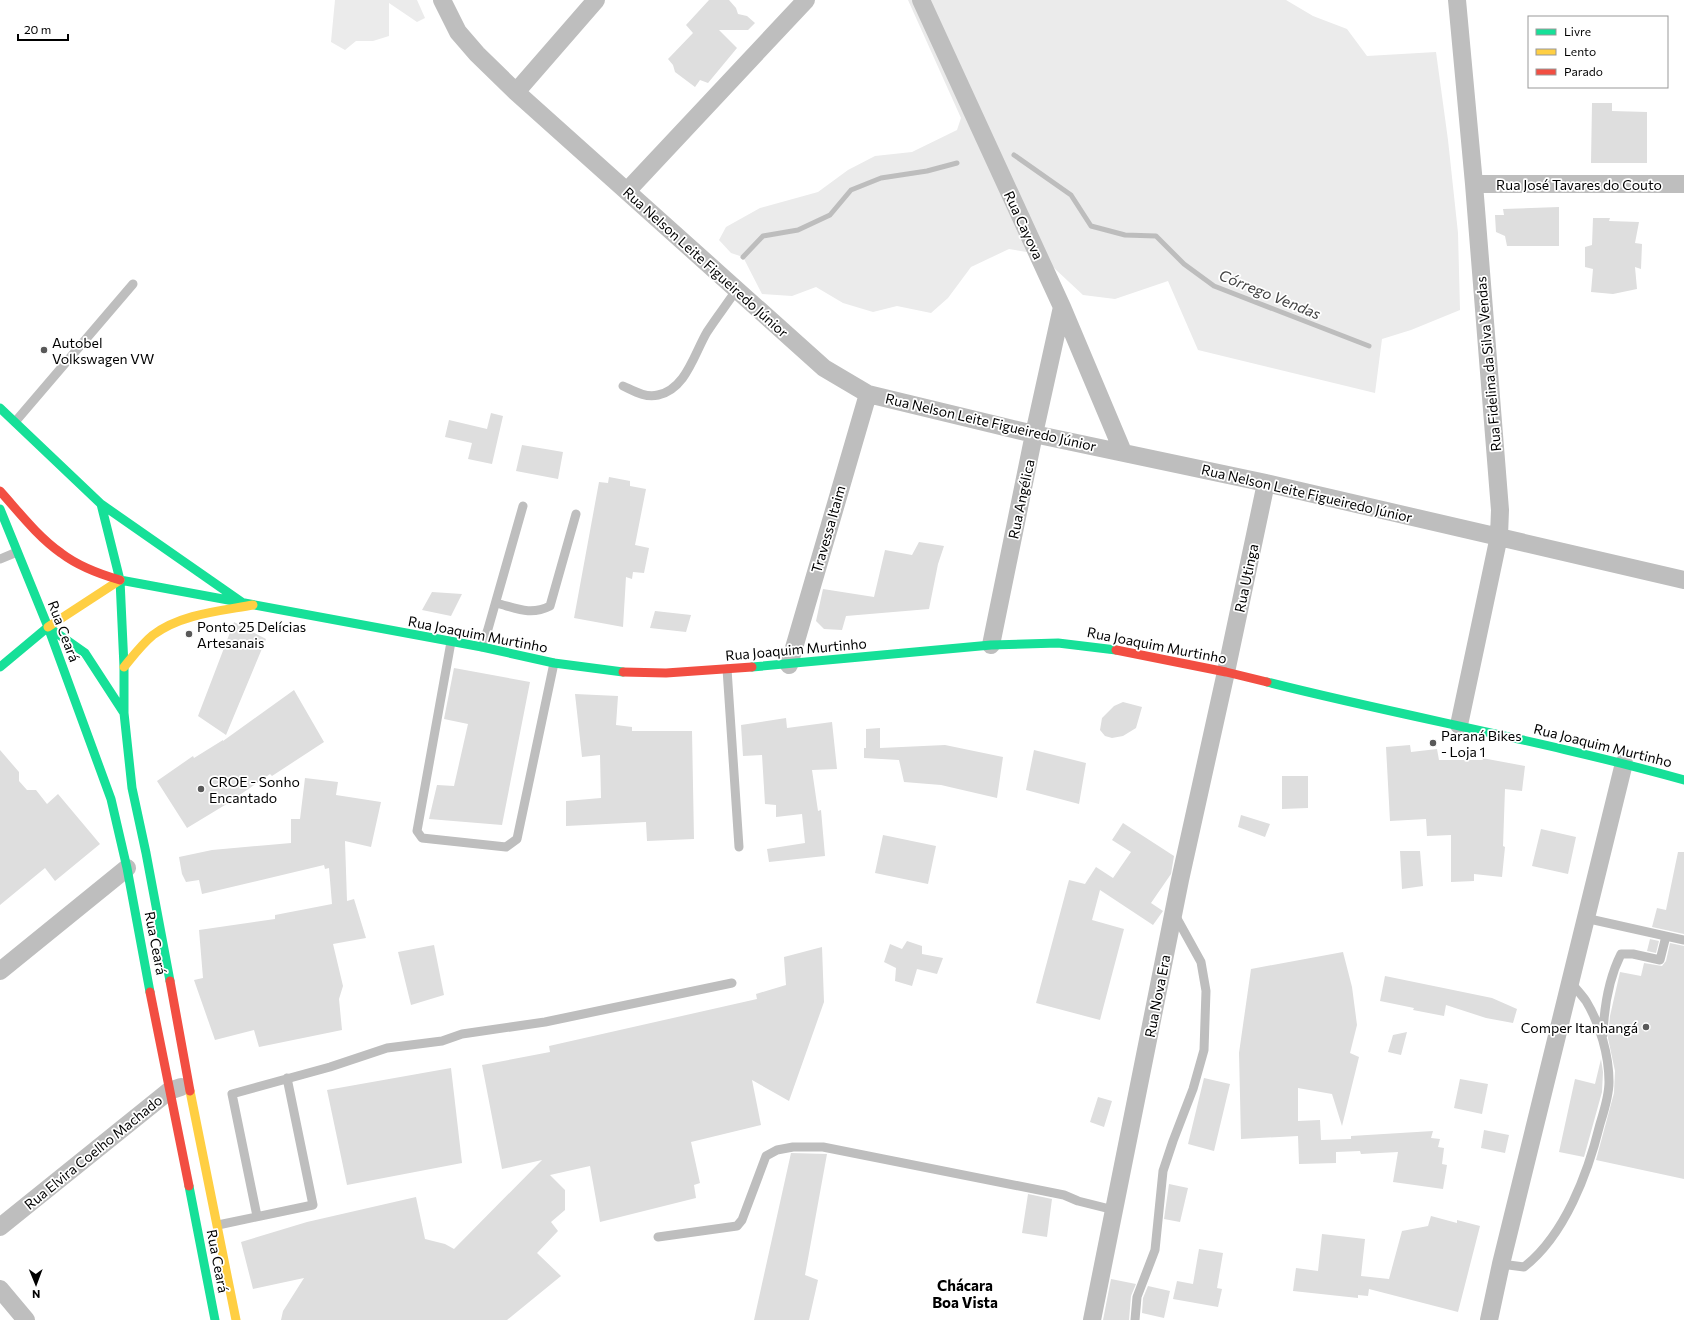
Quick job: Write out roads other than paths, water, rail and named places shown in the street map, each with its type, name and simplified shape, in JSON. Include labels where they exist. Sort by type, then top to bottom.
[{"type":"main road","points":[[0,408],[101,504],[243,603]]},
{"type":"main road","name":"Rua Joaquim Murtinho","points":[[0,491],[49,544],[65,556],[95,572],[120,580],[482,647],[554,663],[617,672],[666,673],[789,665],[991,644],[1058,643],[1105,648],[1226,672],[1318,695],[1459,725],[1624,763],[1684,780]]},
{"type":"main road","points":[[0,667],[48,627],[120,580],[101,504]]},
{"type":"main road","points":[[0,509],[17,552]]},
{"type":"main road","name":"Rua Ceará","points":[[17,552],[48,627],[111,799],[127,868],[169,1091],[176,1118],[215,1320]]},
{"type":"main road","name":"Rua Ceará","points":[[120,580],[124,667],[124,713],[132,788],[146,853],[189,1084],[236,1320]]},
{"type":"main road","points":[[124,667],[154,635],[177,622],[209,613],[254,605]]},
{"type":"main road","points":[[48,627],[85,653],[124,713]]},
{"type":"street","name":"Rua Nelson Leite Figueiredo Júnior","points":[[442,0],[458,32],[477,54],[516,92],[824,368],[868,394],[1034,434],[1266,483],[1684,580]]},
{"type":"street","points":[[516,92],[596,0]]},
{"type":"street","points":[[627,191],[806,0]]},
{"type":"street","name":"Rua Cayova","points":[[921,0],[1062,307],[1123,452]]},
{"type":"street","name":"Rua Fidelina da Silva Vendas","points":[[1457,0],[1474,184],[1500,510],[1499,536],[1459,725]]},
{"type":"street","name":"Rua José Tavares do Couto","points":[[1474,184],[1684,184]]},
{"type":"street","name":"Rua Angélica","points":[[991,644],[1034,434],[1062,307]]},
{"type":"street","name":"Travessa Itaim","points":[[789,665],[868,394]]},
{"type":"street","name":"Rua Utinga","points":[[1226,672],[1266,483]]},
{"type":"street","name":"Rua Nova Era","points":[[1092,1320],[1173,913],[1226,672]]},
{"type":"street","points":[[1489,1320],[1501,1264],[1624,763]]},
{"type":"street","points":[[0,971],[127,868]]},
{"type":"street","name":"Rua Elvira Coelho Machado","points":[[0,1227],[169,1091],[189,1084]]},
{"type":"street","points":[[0,1289],[26,1320]]},
{"type":"lane","points":[[15,422],[134,284]]},
{"type":"lane","points":[[623,386],[644,395],[656,395],[675,386],[689,368],[707,333],[737,289]]},
{"type":"lane","points":[[482,647],[523,506]]},
{"type":"lane","points":[[496,603],[529,612],[540,611],[550,606],[576,514]]},
{"type":"lane","points":[[0,559],[17,552]]},
{"type":"lane","points":[[451,642],[416,831],[422,838],[506,847],[517,839],[554,663]]},
{"type":"lane","points":[[727,669],[739,847]]},
{"type":"lane","points":[[1135,1320],[1137,1297],[1155,1250],[1163,1171],[1173,1141],[1194,1089],[1204,1050],[1206,991],[1202,962],[1173,913]]},
{"type":"lane","points":[[1586,918],[1684,940]]},
{"type":"lane","points":[[1602,1042],[1609,984],[1621,954],[1633,954],[1660,960],[1666,936]]},
{"type":"lane","points":[[1501,1264],[1524,1267],[1538,1256],[1555,1232],[1573,1202],[1584,1178],[1594,1150],[1609,1083],[1606,1053],[1597,1024],[1586,1001],[1570,981]]},
{"type":"lane","points":[[256,1216],[232,1094],[330,1067],[387,1048],[442,1041],[462,1034],[544,1022],[732,983]]},
{"type":"lane","points":[[218,1225],[313,1205],[287,1078]]},
{"type":"lane","points":[[658,1237],[737,1226],[742,1220],[766,1156],[777,1150],[793,1147],[823,1147],[1064,1195],[1078,1201],[1114,1210]]},
{"type":"waterway","name":"Córrego Vendas","points":[[1014,155],[1071,195],[1091,226],[1125,235],[1156,236],[1184,264],[1214,286],[1369,346]]},
{"type":"waterway","name":"Córrego Vendas","points":[[743,257],[763,236],[798,230],[830,215],[851,190],[881,178],[927,171],[957,163]]},
{"type":"place","name":"Autobel Volkswagen VW","points":[[44,350]]},
{"type":"place","name":"Ponto 25 Delícias Artesanais","points":[[189,634]]},
{"type":"place","name":"Paraná Bikes - Loja 1","points":[[1433,743]]},
{"type":"place","name":"CROE - Sonho Encantado","points":[[201,789]]},
{"type":"place","name":"Comper Itanhangá","points":[[1646,1027]]},
{"type":"district","name":"Chácara Boa Vista","points":[[965,1294]]}]
